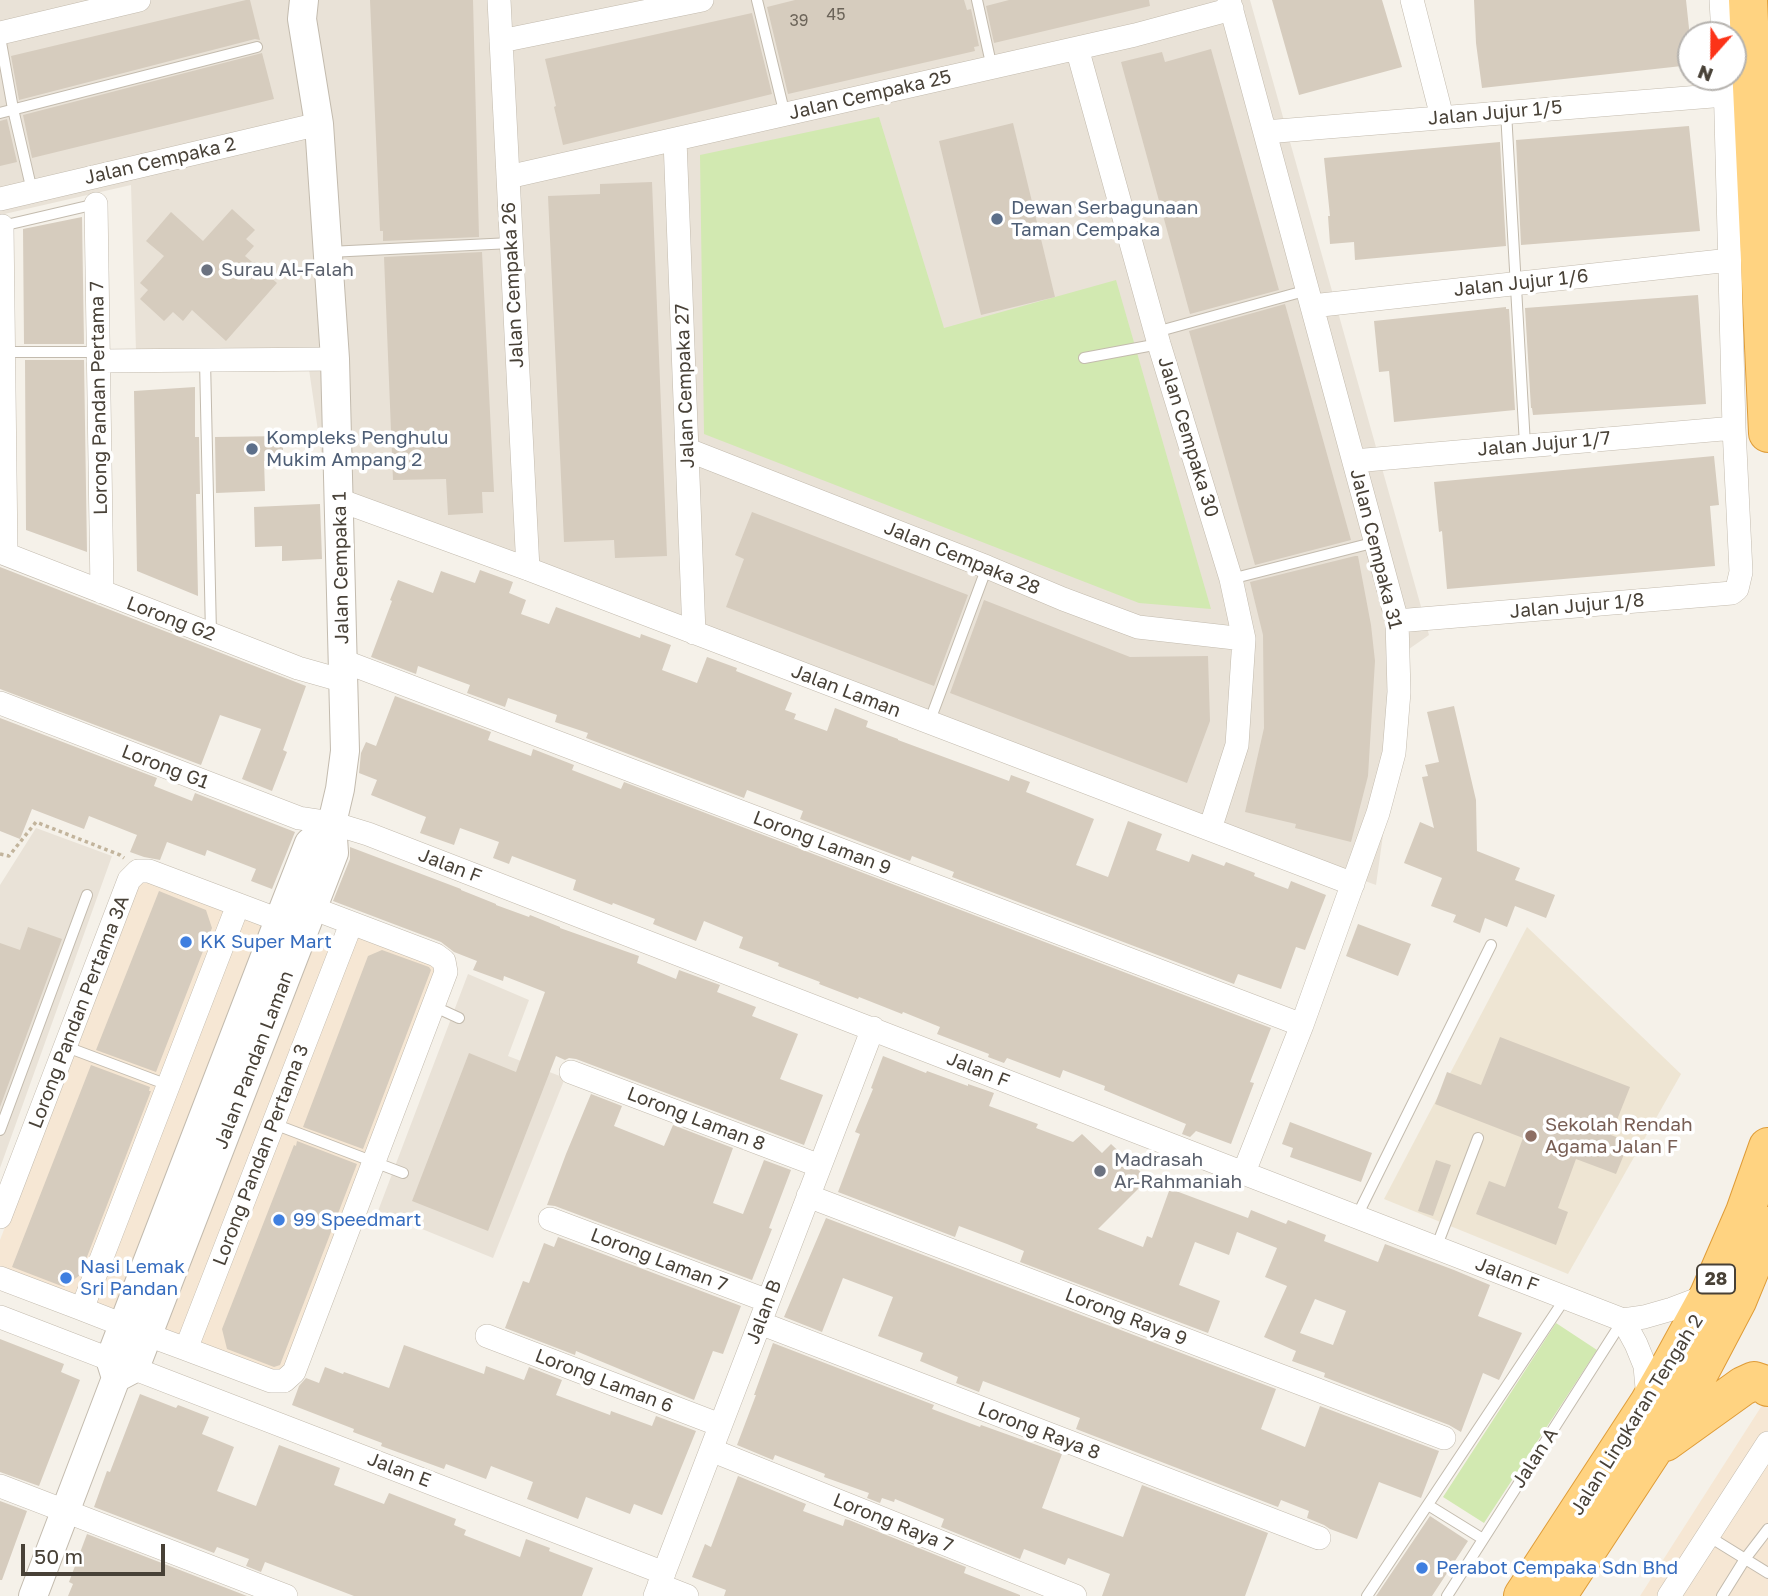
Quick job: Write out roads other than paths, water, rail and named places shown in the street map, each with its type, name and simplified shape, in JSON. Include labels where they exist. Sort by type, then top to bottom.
[{"type":"highway","points":[[1748,0],[1765,302],[1751,431]]},
{"type":"highway","name":"Jalan Lingkaran Tengah 2","points":[[1523,1596],[1649,1403],[1710,1295],[1745,1212],[1768,1147]]},
{"type":"highway","name":"Jalan Lingkaran Tengah 2","points":[[1557,1596],[1697,1377],[1767,1238]]},
{"type":"highway","points":[[1652,1451],[1743,1386],[1754,1381],[1768,1387]]},
{"type":"street","points":[[0,35],[139,0]]},
{"type":"street","name":"Jalan Cempaka 26","points":[[499,0],[528,569]]},
{"type":"street","points":[[501,41],[702,0]]},
{"type":"street","points":[[1412,0],[1442,117]]},
{"type":"street","points":[[1721,0],[1722,21]]},
{"type":"street","name":"Jalan Cempaka 25","points":[[508,177],[1135,35],[1231,4]]},
{"type":"street","name":"Jalan Cempaka 31","points":[[1231,4],[1397,621],[1399,692],[1394,753],[1378,813],[1302,1025],[1244,1172]]},
{"type":"street","name":"Jalan Cempaka 1","points":[[300,6],[319,124],[335,359],[345,751],[332,823]]},
{"type":"street","name":"Jalan Cempaka 30","points":[[1077,48],[1158,338],[1231,579],[1244,639],[1237,745],[1210,830]]},
{"type":"street","name":"Jalan Jujur 1/5","points":[[1265,132],[1506,112],[1683,91]]},
{"type":"street","points":[[1725,91],[1730,260],[1751,431]]},
{"type":"street","name":"Jalan Cempaka 2","points":[[0,199],[319,124]]},
{"type":"street","name":"Jalan Cempaka 27","points":[[675,140],[694,632]]},
{"type":"street","name":"Lorong Pandan Pertama 7","points":[[96,204],[102,592]]},
{"type":"street","points":[[2,226],[3,553]]},
{"type":"street","name":"Jalan Jujur 1/6","points":[[1310,298],[1516,283],[1730,260]]},
{"type":"street","points":[[98,356],[205,360],[335,359]]},
{"type":"street","name":"Jalan Jujur 1/7","points":[[1354,461],[1751,431]]},
{"type":"street","name":"Jalan Jujur 1/8","points":[[1397,621],[1732,593],[1737,589],[1741,572],[1751,431]]},
{"type":"street","name":"Jalan Cempaka 28","points":[[688,450],[1138,627],[1244,639]]},
{"type":"street","name":"Jalan Laman","points":[[339,500],[528,569],[1353,884]]},
{"type":"street","name":"Lorong G2","points":[[3,553],[298,668],[343,671]]},
{"type":"street","name":"Lorong Laman 9","points":[[343,671],[1302,1025]]},
{"type":"street","name":"Lorong G1","points":[[0,703],[299,818],[332,823]]},
{"type":"street","name":"Jalan Pandan Laman","points":[[33,1596],[120,1368],[334,852],[332,823]]},
{"type":"street","name":"Jalan Pandan Laman","points":[[136,1330],[279,920],[309,843],[332,823]]},
{"type":"street","name":"Jalan F","points":[[332,823],[381,839],[873,1028],[1623,1320]]},
{"type":"street","name":"Lorong Pandan Pertama 3A","points":[[0,1217],[130,880],[138,871],[149,871],[279,920]]},
{"type":"street","points":[[82,1309],[238,905]]},
{"type":"street","points":[[0,1278],[271,1381],[284,1381],[293,1372],[446,972],[444,961],[436,955],[312,908],[279,920]]},
{"type":"street","name":"Lorong Pandan Pertama 3","points":[[186,1349],[351,923]]},
{"type":"street","name":"Jalan B","points":[[659,1585],[873,1028]]},
{"type":"street","name":"Lorong Laman 8","points":[[571,1072],[820,1167]]},
{"type":"street","name":"Lorong Raya 9","points":[[808,1196],[1444,1438]]},
{"type":"street","name":"Lorong Laman 7","points":[[550,1219],[768,1301]]},
{"type":"street","points":[[1649,1403],[1645,1366],[1623,1320],[1672,1309],[1710,1295]]},
{"type":"street","name":"Jalan E","points":[[0,1317],[687,1596]]},
{"type":"street","name":"Lorong Raya 8","points":[[760,1323],[1319,1538]]},
{"type":"street","name":"Lorong Laman 6","points":[[486,1336],[720,1425]]},
{"type":"street","points":[[1669,1596],[1768,1443]]},
{"type":"street","name":"Lorong Raya 7","points":[[711,1450],[1075,1596]]},
{"type":"street","points":[[0,1486],[286,1596]]},
{"type":"lane","points":[[757,0],[785,115]]},
{"type":"lane","points":[[977,0],[992,68]]},
{"type":"lane","points":[[0,35],[13,109],[32,191]]},
{"type":"lane","points":[[0,113],[257,47]]},
{"type":"lane","points":[[1506,112],[1525,446]]},
{"type":"lane","points":[[2,226],[96,204]]},
{"type":"lane","points":[[329,252],[511,243]]},
{"type":"lane","points":[[1084,358],[1310,298]]},
{"type":"lane","points":[[4,352],[98,356]]},
{"type":"lane","points":[[205,360],[211,634]]},
{"type":"lane","points":[[1231,579],[1376,542]]},
{"type":"lane","points":[[929,723],[987,567]]},
{"type":"lane","points":[[1,1124],[87,895]]},
{"type":"lane","points":[[1357,1216],[1491,945]]},
{"type":"lane","points":[[433,1006],[459,1018]]},
{"type":"lane","points":[[65,1046],[169,1085]]},
{"type":"lane","points":[[274,1124],[403,1173]]},
{"type":"lane","points":[[1436,1248],[1478,1138]]},
{"type":"lane","points":[[1367,1596],[1566,1297]]},
{"type":"lane","name":"Jalan A","points":[[1447,1596],[1623,1320]]},
{"type":"lane","points":[[1428,1505],[1483,1539]]},
{"type":"lane","points":[[1722,1596],[1745,1559],[1766,1534]]},
{"type":"lane","points":[[1708,1536],[1768,1573]]},
{"type":"place","name":"Dewan Serbagunaan Taman Cempaka","points":[[997,219]]},
{"type":"place","name":"Surau Al-Falah","points":[[207,270]]},
{"type":"place","name":"Kompleks Penghulu Mukim Ampang 2","points":[[252,449]]},
{"type":"place","name":"KK Super Mart","points":[[186,942]]},
{"type":"place","name":"Sekolah Rendah Agama Jalan F","points":[[1531,1136]]},
{"type":"place","name":"Madrasah Ar-Rahmaniah","points":[[1100,1171]]},
{"type":"place","name":"99 Speedmart","points":[[279,1220]]},
{"type":"place","name":"Nasi Lemak Sri Pandan","points":[[66,1278]]},
{"type":"place","name":"Perabot Cempaka Sdn Bhd","points":[[1422,1568]]}]
